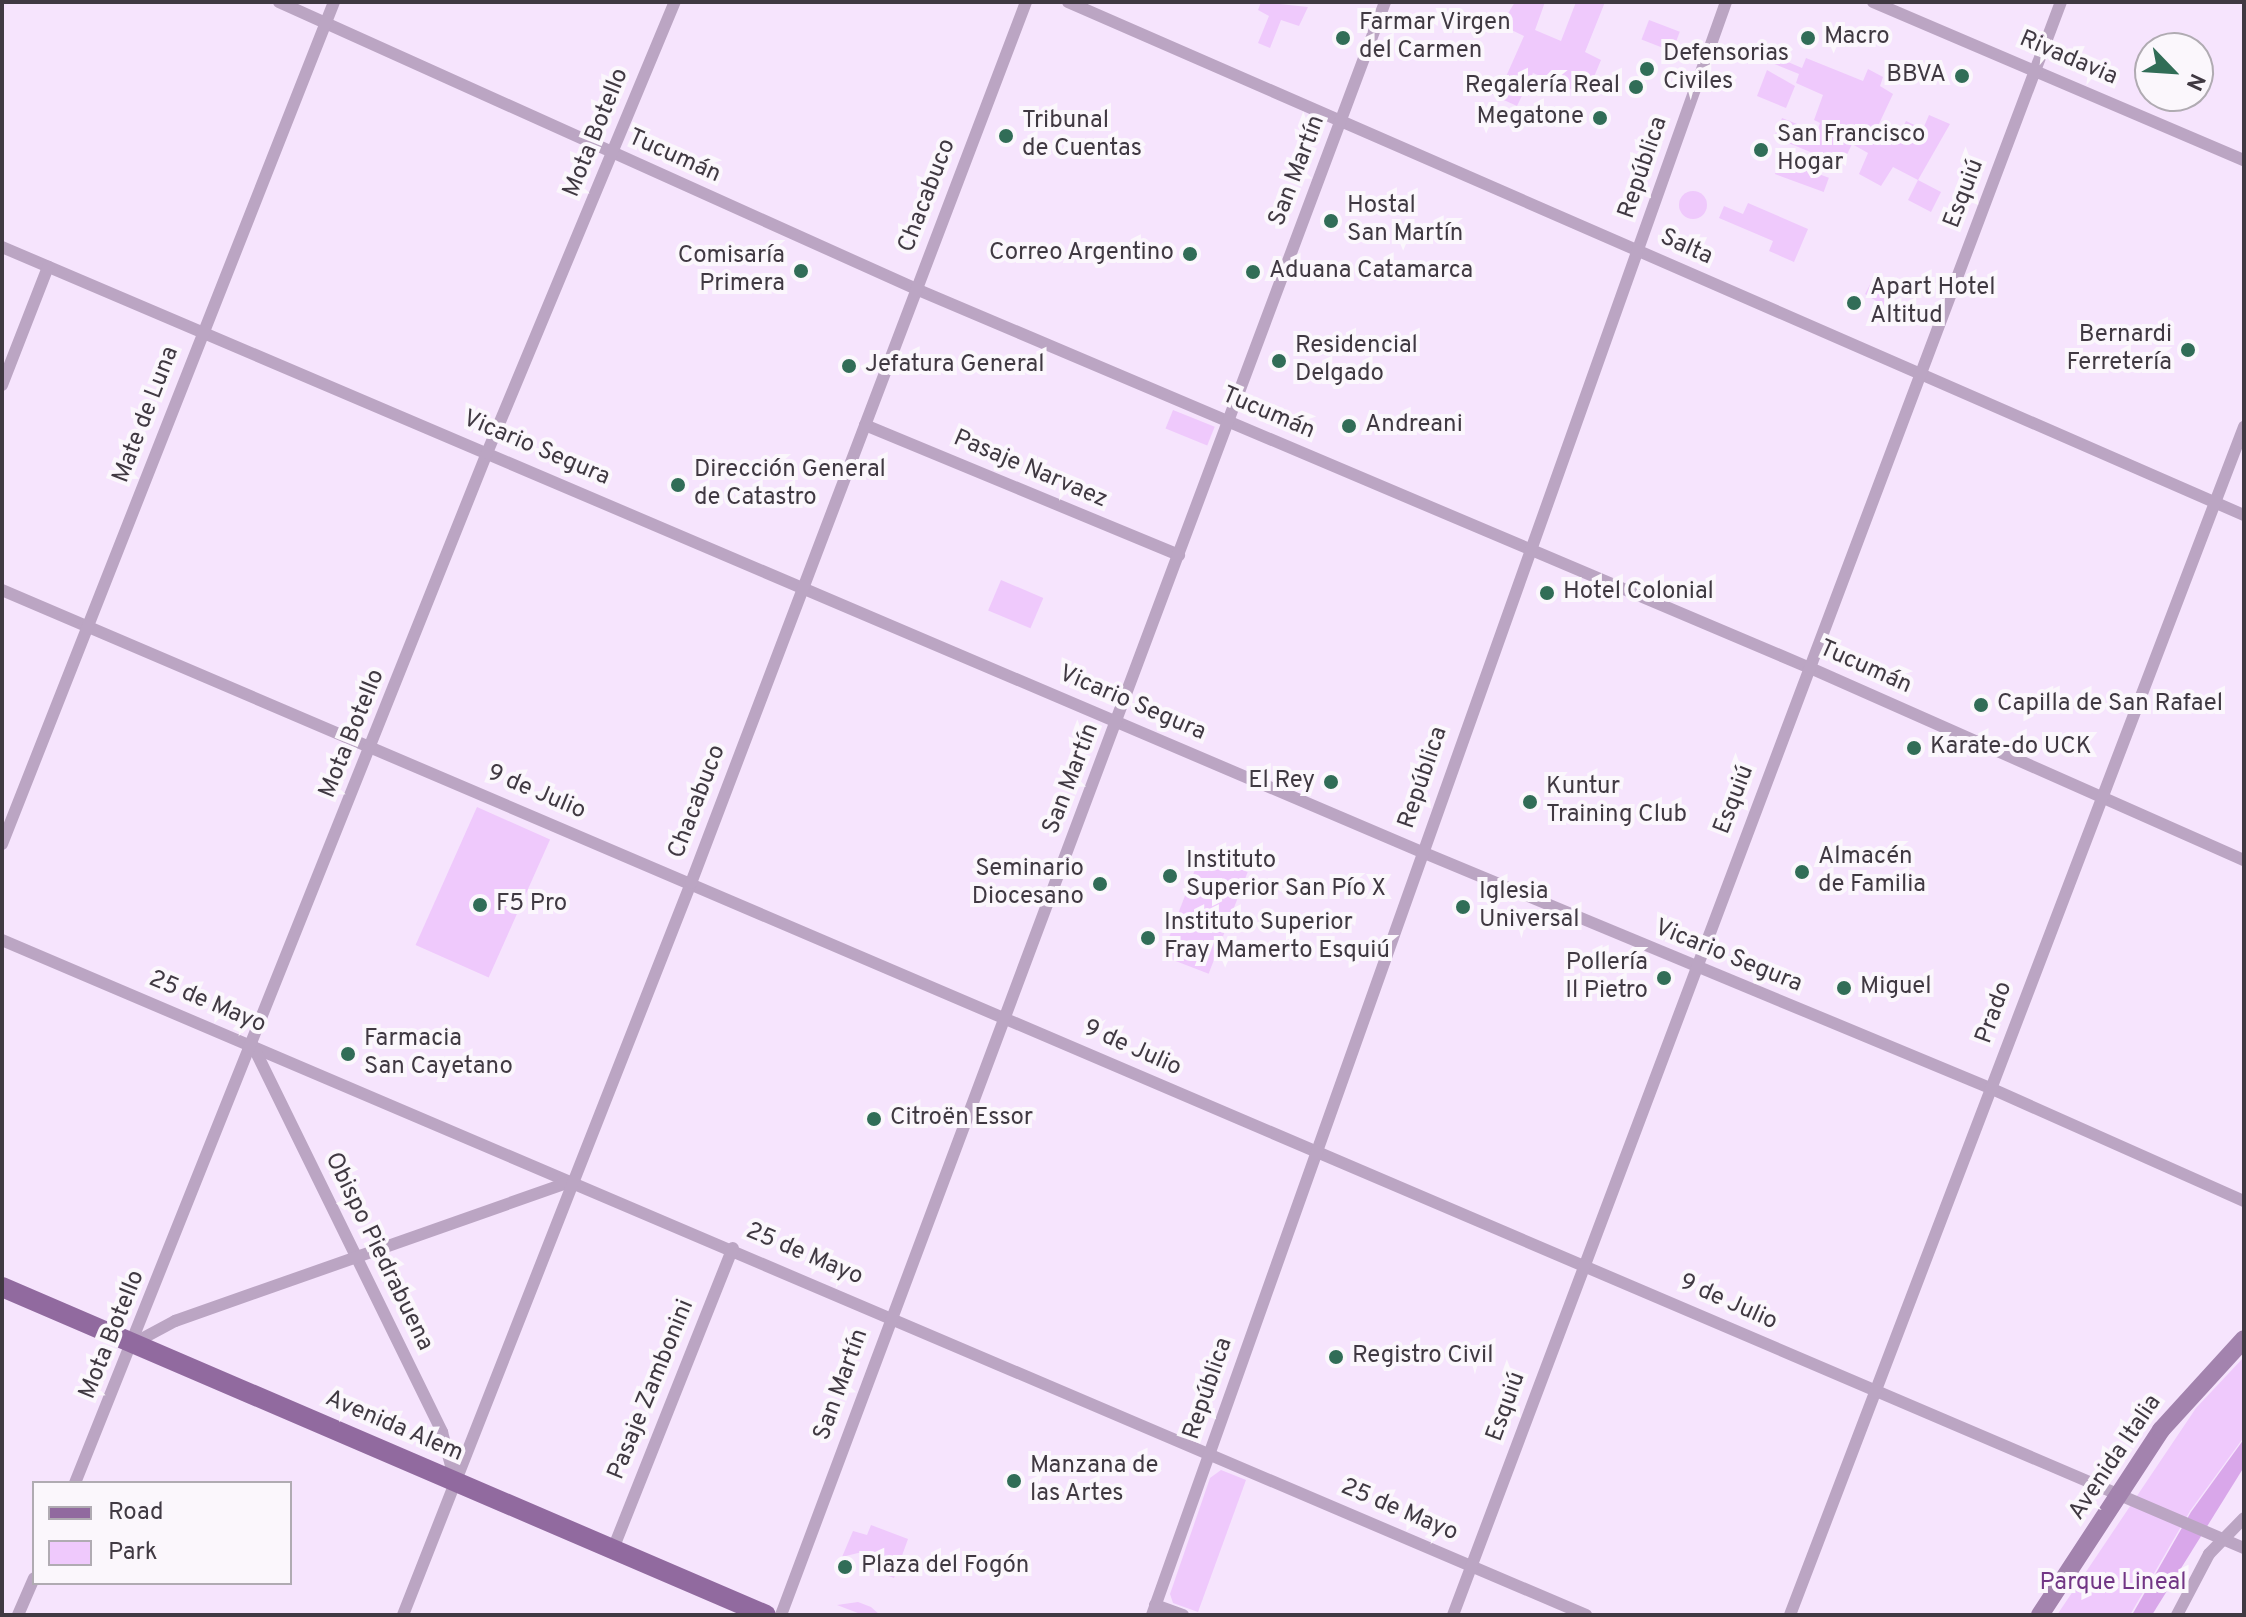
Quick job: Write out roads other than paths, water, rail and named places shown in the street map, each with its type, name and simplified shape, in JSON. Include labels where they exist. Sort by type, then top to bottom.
[{"type":"main road","name":"Avenida Alem","points":[[2,1287],[766,1615]]},
{"type":"main road","name":"Avenida Italia","points":[[2040,1615],[2170,1418],[2244,1339]]},
{"type":"street","name":"Tucumán","points":[[279,2],[916,289],[1808,667],[2244,860]]},
{"type":"street","name":"Mate de Luna","points":[[2,844],[6,821],[89,628],[334,2]]},
{"type":"street","name":"Mota Botello","points":[[76,1481],[253,1046],[487,453],[675,2]]},
{"type":"street","name":"Chacabuco","points":[[403,1615],[691,883],[1026,2]]},
{"type":"street","name":"Salta","points":[[1068,2],[2244,515]]},
{"type":"street","name":"San Martín","points":[[781,1615],[1385,2]]},
{"type":"street","name":"República","points":[[1154,1610],[1528,550],[1726,2]]},
{"type":"street","name":"Rivadavia","points":[[1873,2],[2244,160]]},
{"type":"street","name":"Esquiú","points":[[1453,1615],[2061,2]]},
{"type":"street","name":"Vicario Segura","points":[[2,247],[1422,852],[1990,1088],[2244,1201]]},
{"type":"street","points":[[2,385],[48,267]]},
{"type":"street","name":"Pasaje Narvaez","points":[[865,425],[1179,555]]},
{"type":"street","name":"Prado","points":[[1790,1615],[2099,796],[2244,427]]},
{"type":"street","name":"9 de Julio","points":[[2,590],[2244,1548]]},
{"type":"street","name":"25 de Mayo","points":[[2,940],[733,1248],[1586,1615]]},
{"type":"street","name":"Obispo Piedrabuena","points":[[253,1046],[442,1432],[455,1481]]},
{"type":"street","points":[[134,1343],[175,1321],[572,1181]]},
{"type":"street","name":"Pasaje Zambonini","points":[[613,1549],[733,1248]]},
{"type":"street","points":[[2177,1615],[2221,1539],[2244,1518]]},
{"type":"street","points":[[18,1615],[32,1583]]},
{"type":"street","points":[[1154,1610],[1183,1615]]},
{"type":"place","name":"Farmar Virgen del Carmen","points":[[1343,38]]},
{"type":"place","name":"Macro","points":[[1808,38]]},
{"type":"place","name":"Defensorias Civiles","points":[[1647,69]]},
{"type":"place","name":"BBVA","points":[[1962,76]]},
{"type":"place","name":"Regalería Real","points":[[1636,87]]},
{"type":"place","name":"Megatone","points":[[1600,118]]},
{"type":"place","name":"Tribunal de Cuentas","points":[[1006,136]]},
{"type":"place","name":"San Francisco Hogar","points":[[1761,150]]},
{"type":"place","name":"Hostal San Martín","points":[[1331,221]]},
{"type":"place","name":"Correo Argentino","points":[[1190,254]]},
{"type":"place","name":"Comisaría Primera","points":[[801,271]]},
{"type":"place","name":"Aduana Catamarca","points":[[1253,272]]},
{"type":"place","name":"Apart Hotel Altitud","points":[[1854,303]]},
{"type":"place","name":"Bernardi Ferretería","points":[[2188,350]]},
{"type":"place","name":"Residencial Delgado","points":[[1279,361]]},
{"type":"place","name":"Jefatura General","points":[[849,366]]},
{"type":"place","name":"Andreani","points":[[1349,426]]},
{"type":"place","name":"Dirección General de Catastro","points":[[678,485]]},
{"type":"place","name":"Hotel Colonial","points":[[1547,593]]},
{"type":"place","name":"Capilla de San Rafael","points":[[1981,705]]},
{"type":"place","name":"Karate-do UCK","points":[[1914,748]]},
{"type":"place","name":"El Rey","points":[[1331,782]]},
{"type":"place","name":"Kuntur Training Club","points":[[1530,802]]},
{"type":"place","name":"Almacén de Familia","points":[[1802,872]]},
{"type":"place","name":"Instituto Superior San Pío X","points":[[1170,876]]},
{"type":"place","name":"Seminario Diocesano","points":[[1100,884]]},
{"type":"place","name":"F5 Pro","points":[[480,905]]},
{"type":"place","name":"Iglesia Universal","points":[[1463,907]]},
{"type":"place","name":"Instituto Superior Fray Mamerto Esquiú","points":[[1148,938]]},
{"type":"place","name":"Pollería Il Pietro","points":[[1664,978]]},
{"type":"place","name":"Miguel","points":[[1844,988]]},
{"type":"place","name":"Farmacia San Cayetano","points":[[348,1054]]},
{"type":"place","name":"Citroën Essor","points":[[874,1119]]},
{"type":"place","name":"Registro Civil","points":[[1336,1357]]},
{"type":"place","name":"Manzana de las Artes","points":[[1014,1481]]},
{"type":"place","name":"Plaza del Fogón","points":[[845,1567]]},
{"type":"park label","name":"Parque Lineal","points":[[2113,1584]]}]
